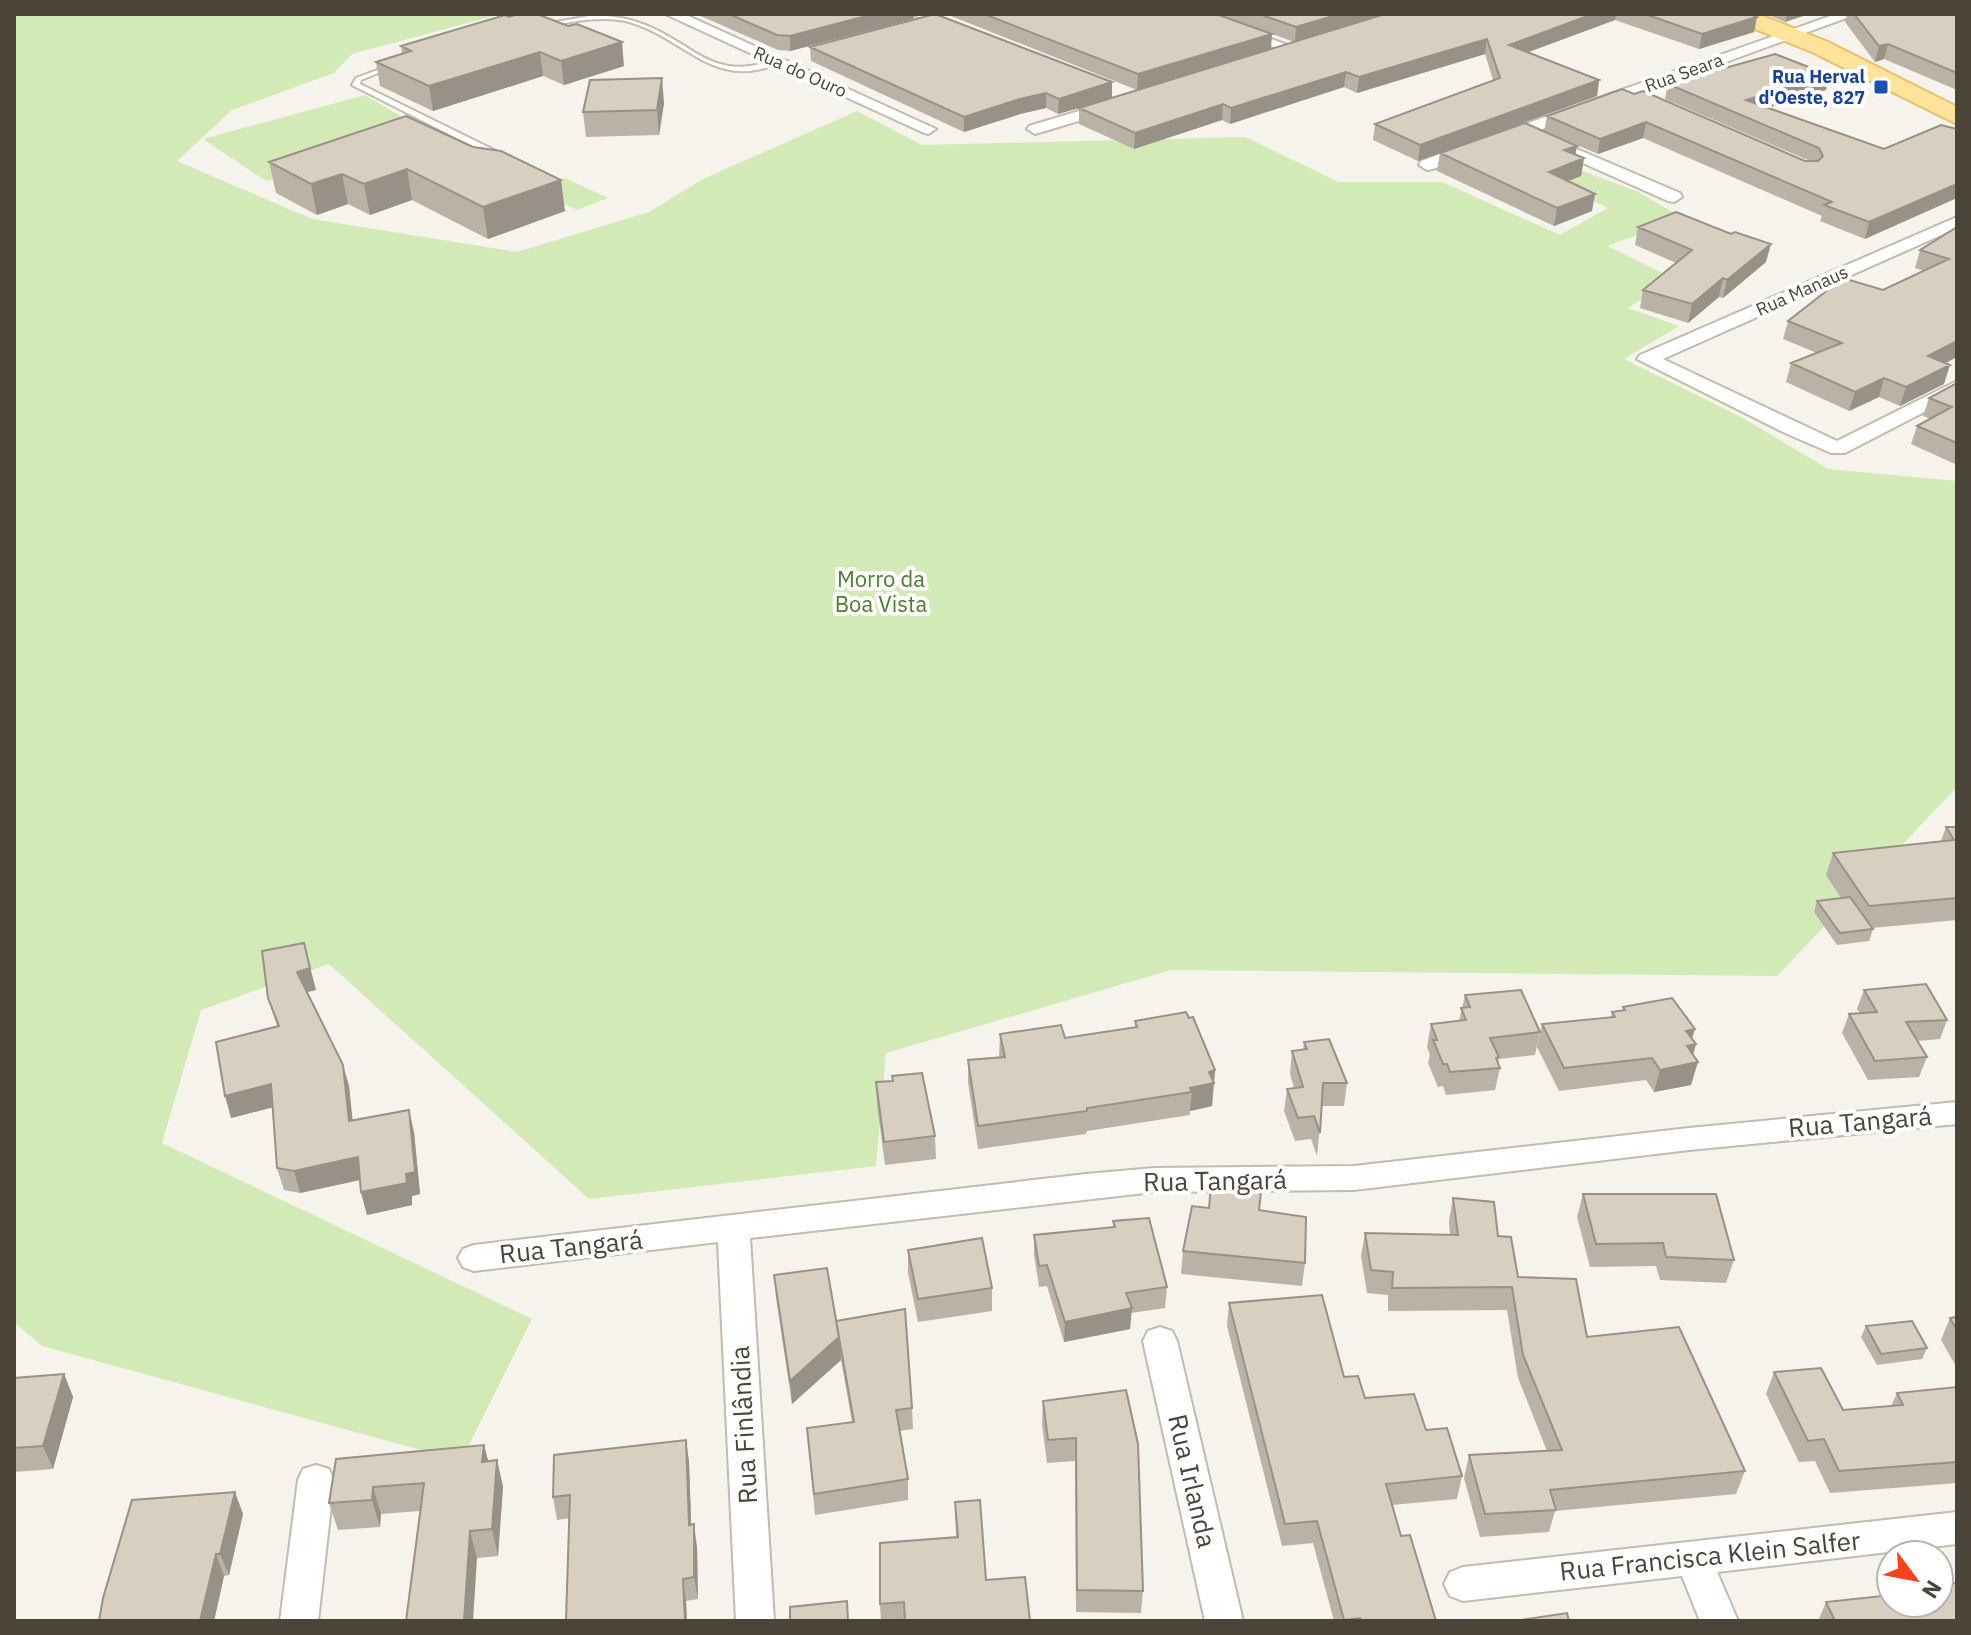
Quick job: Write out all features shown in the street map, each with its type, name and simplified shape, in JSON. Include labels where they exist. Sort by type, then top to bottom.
[{"type":"main road","points":[[1738,14],[1792,35],[1957,117]]},
{"type":"street","name":"Rua do Ouro","points":[[672,14],[928,129]]},
{"type":"street","points":[[919,14],[979,37]]},
{"type":"street","points":[[907,28],[960,14]]},
{"type":"street","points":[[1191,14],[1302,48],[1266,59]]},
{"type":"street","name":"Rua Seara","points":[[1427,165],[1850,14]]},
{"type":"street","points":[[779,62],[807,54]]},
{"type":"street","points":[[1629,93],[1657,105]]},
{"type":"street","points":[[1035,129],[1117,94]]},
{"type":"street","points":[[1522,131],[1674,197]]},
{"type":"street","name":"Rua Manaus","points":[[1957,222],[1647,359],[1724,394],[1796,432],[1838,449],[1957,387]]},
{"type":"street","name":"Rua Tangará","points":[[474,1258],[1086,1186],[1154,1180],[1354,1178],[1689,1139],[1957,1113]]},
{"type":"street","name":"Rua Finlândia","points":[[733,1229],[755,1621]]},
{"type":"street","name":"Rua Irlanda","points":[[1160,1341],[1224,1621]]},
{"type":"street","points":[[299,1621],[316,1480]]},
{"type":"street","name":"Rua Francisca Klein Salfer","points":[[1463,1584],[1957,1528]]},
{"type":"street","points":[[1693,1558],[1719,1621]]},
{"type":"lane","points":[[536,26],[588,18],[615,18],[636,22],[724,68],[744,69],[779,62]]},
{"type":"lane","points":[[400,63],[358,79],[356,85],[505,159]]},
{"type":"green space","name":"Morro da Boa Vista","points":[[14,14],[501,14],[352,54],[334,73],[232,110],[177,161],[312,219],[517,252],[649,212],[703,179],[857,111],[922,145],[1245,137],[1339,182],[1442,182],[1560,235],[1608,208],[1559,183],[1583,171],[1636,191],[1683,218],[1607,246],[1673,278],[1628,308],[1679,326],[1624,359],[1741,417],[1828,469],[1957,481],[1957,787],[1777,976],[1171,970],[886,1053],[876,1166],[589,1199],[329,964],[201,1010],[162,1143],[532,1319],[461,1461],[42,1346],[14,1322]]},
{"type":"green space","points":[[365,95],[431,134],[266,181],[203,139]]},
{"type":"green space","points":[[565,178],[608,198],[577,210],[534,190]]},
{"type":"building","points":[[537,14],[568,26],[577,24],[622,42],[561,61],[540,52],[429,86],[376,62],[411,51],[401,46],[505,15]]},
{"type":"building","points":[[729,14],[874,14],[790,36],[777,35]]},
{"type":"building","points":[[935,14],[1112,82],[1059,99],[1046,93],[1020,99],[964,117],[810,47]]},
{"type":"building","points":[[984,14],[1216,14],[1272,34],[1138,74]]},
{"type":"building","points":[[1259,14],[1340,14],[1296,27]]},
{"type":"building","points":[[1385,14],[1593,14],[1509,45],[1599,80],[1420,145],[1375,124],[1500,78],[1487,39],[1359,77],[1346,72],[1231,108],[1223,104],[1135,133],[1079,108]]},
{"type":"building","points":[[1645,14],[1750,14],[1757,17],[1702,34]]},
{"type":"building","points":[[1854,14],[1957,14],[1957,73],[1888,44],[1879,46]]},
{"type":"building","points":[[1775,54],[1829,75],[1746,100],[1884,149],[1941,125],[1957,129],[1957,184],[1869,222],[1824,205],[1832,202],[1646,122],[1600,139],[1547,116],[1622,89],[1634,94],[1643,91],[1805,161],[1818,161],[1823,156],[1819,148],[1668,84]]},
{"type":"building","points":[[662,78],[657,110],[583,112],[590,80]]},
{"type":"building","points":[[406,116],[473,147],[501,151],[561,180],[483,207],[407,169],[364,184],[342,174],[311,184],[269,162]]},
{"type":"building","points":[[1525,123],[1577,146],[1564,150],[1584,158],[1549,172],[1595,194],[1557,208],[1440,153]]},
{"type":"building","points":[[1676,212],[1731,234],[1735,232],[1771,244],[1692,304],[1643,290],[1692,250],[1638,227]]},
{"type":"building","points":[[1957,227],[1957,341],[1928,356],[1950,365],[1906,387],[1884,378],[1855,392],[1791,363],[1842,343],[1788,321],[1843,278],[1883,290],[1949,259],[1920,250]]},
{"type":"building","points":[[1957,383],[1957,443],[1917,426],[1952,407],[1929,398]]},
{"type":"building","points":[[1946,827],[1957,827],[1957,898],[1869,906],[1833,853],[1954,840]]},
{"type":"building","points":[[1850,897],[1873,929],[1840,933],[1817,901]]},
{"type":"building","points":[[304,943],[310,968],[297,972],[343,1065],[349,1121],[409,1110],[415,1172],[406,1174],[407,1183],[361,1192],[358,1157],[294,1171],[277,1168],[271,1084],[225,1096],[216,1042],[279,1026],[268,998],[262,951]]},
{"type":"building","points":[[1926,984],[1947,1020],[1906,1022],[1927,1057],[1875,1061],[1849,1014],[1877,1012],[1864,990]]},
{"type":"building","points":[[1521,990],[1540,1032],[1490,1038],[1499,1057],[1496,1058],[1500,1068],[1450,1072],[1447,1064],[1443,1064],[1433,1040],[1437,1040],[1431,1024],[1466,1020],[1461,1008],[1470,1007],[1465,995]]},
{"type":"building","points":[[1672,998],[1695,1029],[1686,1031],[1696,1044],[1687,1046],[1698,1062],[1660,1070],[1652,1058],[1564,1068],[1542,1024],[1615,1017],[1612,1012],[1625,1010],[1623,1007]]},
{"type":"building","points":[[1186,1012],[1189,1018],[1193,1017],[1215,1070],[1209,1072],[1214,1083],[1190,1088],[1192,1092],[978,1126],[968,1060],[1005,1057],[1000,1034],[1061,1025],[1065,1038],[1137,1027],[1135,1021]]},
{"type":"building","points":[[1329,1039],[1347,1083],[1323,1083],[1320,1133],[1314,1116],[1298,1118],[1287,1089],[1303,1087],[1292,1051],[1307,1049],[1304,1042]]},
{"type":"building","points":[[922,1073],[935,1136],[884,1142],[876,1082],[893,1081],[892,1076]]},
{"type":"building","points":[[1211,1185],[1261,1192],[1259,1210],[1306,1217],[1305,1263],[1183,1251],[1192,1206],[1209,1208]]},
{"type":"building","points":[[1583,1194],[1716,1194],[1734,1260],[1666,1257],[1663,1243],[1596,1244]]},
{"type":"building","points":[[1453,1198],[1494,1202],[1498,1236],[1511,1237],[1518,1277],[1576,1279],[1587,1337],[1679,1327],[1745,1471],[1550,1490],[1556,1510],[1485,1514],[1469,1455],[1562,1450],[1523,1355],[1512,1287],[1392,1288],[1393,1272],[1371,1270],[1365,1233],[1458,1235]]},
{"type":"building","points":[[1149,1218],[1167,1287],[1126,1293],[1132,1308],[1065,1322],[1047,1265],[1039,1266],[1034,1235],[1115,1227],[1113,1221]]},
{"type":"building","points":[[982,1238],[992,1288],[918,1299],[908,1250]]},
{"type":"building","points":[[827,1268],[839,1337],[790,1381],[774,1275]]},
{"type":"building","points":[[1322,1295],[1344,1377],[1358,1376],[1365,1398],[1414,1394],[1426,1430],[1447,1428],[1462,1476],[1386,1484],[1401,1536],[1410,1535],[1436,1621],[1344,1620],[1317,1521],[1285,1524],[1229,1303]]},
{"type":"building","points":[[905,1309],[912,1408],[896,1410],[908,1479],[814,1494],[807,1428],[854,1422],[836,1321]]},
{"type":"building","points":[[1957,1317],[1957,1330],[1950,1318]]},
{"type":"building","points":[[1912,1321],[1927,1348],[1881,1354],[1866,1326]]},
{"type":"building","points":[[1821,1368],[1843,1410],[1903,1405],[1897,1393],[1957,1387],[1957,1462],[1839,1471],[1824,1439],[1808,1441],[1774,1372]]},
{"type":"building","points":[[64,1374],[43,1446],[14,1448],[14,1378]]},
{"type":"building","points":[[1126,1390],[1138,1444],[1143,1591],[1077,1590],[1076,1438],[1048,1440],[1043,1401]]},
{"type":"building","points":[[686,1440],[689,1525],[694,1524],[694,1577],[683,1579],[685,1621],[566,1621],[570,1495],[553,1497],[554,1455]]},
{"type":"building","points":[[484,1445],[482,1462],[497,1460],[492,1529],[470,1531],[464,1621],[406,1621],[424,1483],[373,1487],[372,1500],[329,1503],[336,1459]]},
{"type":"building","points":[[235,1492],[200,1621],[99,1621],[132,1500]]},
{"type":"building","points":[[980,1500],[986,1580],[1025,1577],[1030,1621],[905,1621],[904,1602],[880,1604],[880,1543],[958,1537],[955,1502]]},
{"type":"building","points":[[1955,1583],[1957,1621],[1835,1621],[1826,1602],[1875,1597],[1875,1619],[1955,1619]]},
{"type":"building","points":[[847,1601],[848,1621],[790,1621],[790,1607]]},
{"type":"building","points":[[1567,1613],[1569,1621],[1514,1621]]},
{"type":"place","name":"Rua Herval d'Oeste, 827","points":[[1881,87]]}]
